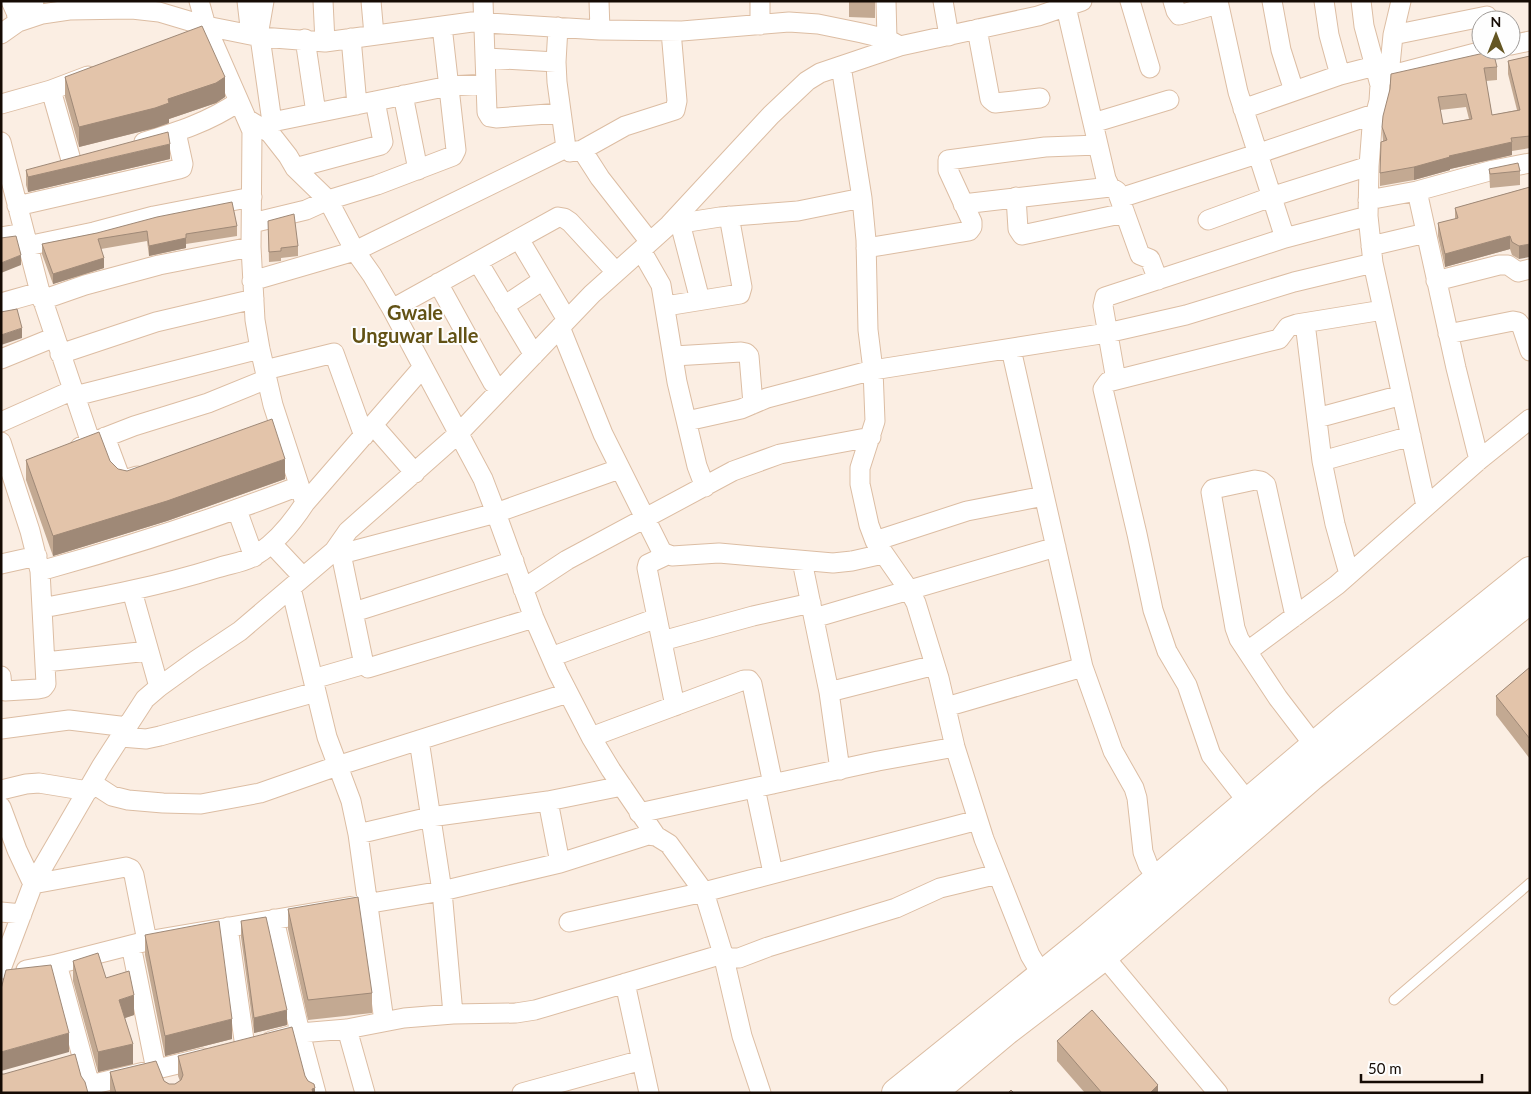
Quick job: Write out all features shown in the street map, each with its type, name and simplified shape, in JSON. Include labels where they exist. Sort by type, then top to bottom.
[{"type":"main road","points":[[932,1093],[1006,1031],[1096,947],[1158,879],[1314,746],[1530,571]]},
{"type":"main road","points":[[896,1093],[1042,975],[1096,947],[1312,776],[1530,599]]},
{"type":"street","points":[[1,34],[15,12],[34,1]]},
{"type":"street","points":[[199,1],[201,32],[238,102],[261,123],[288,156],[295,168],[328,200],[355,252],[372,275],[392,309],[459,433],[483,480],[534,618],[568,693],[591,737],[639,813],[656,836],[669,844],[704,892],[722,954],[742,1036],[761,1093]]},
{"type":"street","points":[[248,1],[250,27],[260,33]]},
{"type":"street","points":[[261,123],[260,33],[264,1]]},
{"type":"street","points":[[322,1],[326,42]]},
{"type":"street","points":[[371,1],[374,35]]},
{"type":"street","points":[[483,1],[487,112],[490,116],[496,118],[561,113]]},
{"type":"street","points":[[600,1],[600,30]]},
{"type":"street","points":[[760,1],[760,24]]},
{"type":"street","points":[[886,1],[893,42]]},
{"type":"street","points":[[943,1],[949,36]]},
{"type":"street","points":[[1130,1],[1150,68]]},
{"type":"street","points":[[1173,1],[1176,11],[1180,15],[1218,3],[1243,109],[1285,238]]},
{"type":"street","points":[[1272,1],[1281,50],[1294,91]]},
{"type":"street","points":[[1324,1],[1329,35],[1340,75]]},
{"type":"street","points":[[1360,1],[1364,26],[1381,73]]},
{"type":"street","points":[[1401,1],[1381,73],[1380,94],[1374,114],[1369,166],[1368,208],[1372,255],[1426,506]]},
{"type":"street","points":[[534,618],[368,668],[365,664],[340,549],[348,531],[459,433],[592,294],[674,224],[771,116],[807,81],[893,42],[949,36],[977,29],[1037,9],[1074,4],[1093,123],[1106,180],[1118,199],[1140,255],[1150,259],[1158,280]]},
{"type":"street","points":[[15,12],[42,14],[68,10],[159,7],[201,32],[260,33],[326,42],[472,22],[600,30],[671,31],[790,22],[818,24],[893,42]]},
{"type":"street","points":[[1393,35],[1471,16]]},
{"type":"street","points":[[252,222],[306,210],[328,200],[450,158],[456,150],[442,26]]},
{"type":"street","points":[[558,27],[556,62],[561,113],[574,149],[600,178],[646,246],[661,285],[678,382],[697,466],[705,487]]},
{"type":"street","points":[[977,29],[990,99],[995,104],[1040,98]]},
{"type":"street","points":[[1,359],[156,322],[253,290],[355,252],[624,126],[675,110],[677,101],[671,31]]},
{"type":"street","points":[[351,38],[356,105]]},
{"type":"street","points":[[305,39],[316,113]]},
{"type":"street","points":[[1243,109],[1340,75],[1381,73],[1471,53]]},
{"type":"street","points":[[486,58],[556,62]]},
{"type":"street","points":[[841,66],[862,198],[866,248],[868,330],[873,370],[875,421],[860,468],[860,484],[869,525],[879,548],[916,603],[978,820],[1030,955],[1042,975]]},
{"type":"street","points":[[1,104],[51,90],[104,70]]},
{"type":"street","points":[[302,495],[279,425],[260,349],[253,290],[251,247],[252,131],[261,123],[449,86],[486,84]]},
{"type":"street","points":[[51,90],[71,161]]},
{"type":"street","points":[[403,95],[418,170]]},
{"type":"street","points":[[1093,123],[1169,100]]},
{"type":"street","points":[[375,101],[383,142]]},
{"type":"street","points":[[129,147],[197,125],[238,102]]},
{"type":"street","points":[[1016,197],[1018,230],[1022,235],[1118,199],[1374,114]]},
{"type":"street","points":[[17,206],[182,168],[183,164],[176,132]]},
{"type":"street","points":[[295,168],[377,147],[383,142],[411,135]]},
{"type":"street","points":[[1,142],[11,170],[17,206],[41,296],[74,393],[98,440],[120,477],[124,480],[155,470]]},
{"type":"street","points":[[866,248],[969,231],[972,227],[972,222],[948,170],[948,160],[1045,147],[1098,145]]},
{"type":"street","points":[[1116,380],[1103,306],[1105,297],[1285,238],[1417,191],[1493,170],[1530,163]]},
{"type":"street","points":[[1208,220],[1271,197],[1369,166]]},
{"type":"street","points":[[1417,191],[1448,334],[1479,460]]},
{"type":"street","points":[[1,236],[25,239],[85,234],[154,216],[252,197]]},
{"type":"street","points":[[963,204],[1016,197],[1118,199]]},
{"type":"street","points":[[674,224],[729,216],[798,211],[862,198]]},
{"type":"street","points":[[666,306],[740,294],[742,291],[729,216]]},
{"type":"street","points":[[392,309],[558,217],[570,222],[616,272]]},
{"type":"street","points":[[674,224],[700,300]]},
{"type":"street","points":[[687,421],[741,409],[766,398],[873,370],[1107,332],[1186,315],[1294,282],[1372,255],[1426,233]]},
{"type":"street","points":[[519,239],[543,280],[563,324],[603,434],[619,469],[662,552],[667,555],[719,552],[802,561],[833,563],[852,561],[967,511],[1044,496]]},
{"type":"street","points":[[1,303],[41,296],[159,265],[251,247]]},
{"type":"street","points":[[478,262],[534,355]]},
{"type":"street","points":[[1436,281],[1499,265],[1508,264],[1518,272],[1530,269]]},
{"type":"street","points":[[504,306],[543,280]]},
{"type":"street","points":[[438,283],[493,383]]},
{"type":"street","points":[[1248,802],[1210,755],[1187,685],[1166,651],[1153,610],[1103,389],[1108,382],[1279,339],[1288,327],[1383,310]]},
{"type":"street","points":[[1448,334],[1513,321],[1518,322],[1522,327],[1530,351]]},
{"type":"street","points":[[1305,323],[1322,461],[1335,524],[1349,574]]},
{"type":"street","points":[[1,422],[74,393],[260,349]]},
{"type":"street","points":[[1010,349],[1083,667],[1113,750],[1134,788],[1137,798],[1143,852],[1148,865],[1158,879]]},
{"type":"street","points":[[64,454],[134,426],[208,403],[266,374],[334,353],[368,431],[414,473]]},
{"type":"street","points":[[674,356],[746,353],[749,356],[753,404]]},
{"type":"street","points":[[42,608],[132,591],[195,575],[254,557],[272,544],[295,519],[302,495],[368,431],[423,366]]},
{"type":"street","points":[[1317,418],[1402,395]]},
{"type":"street","points":[[1248,651],[1349,574],[1479,460],[1530,419]]},
{"type":"street","points":[[260,432],[279,425]]},
{"type":"street","points":[[1322,461],[1410,436]]},
{"type":"street","points":[[523,589],[567,560],[732,471],[780,454],[871,437]]},
{"type":"street","points":[[1,442],[6,476],[38,564],[46,684],[44,688],[5,691],[2,688],[1,676]]},
{"type":"street","points":[[6,476],[28,467]]},
{"type":"street","points":[[1,969],[34,884],[124,732],[145,699],[159,687],[240,632],[334,551],[496,513],[619,469]]},
{"type":"street","points":[[1295,616],[1266,485],[1261,480],[1254,480],[1213,488],[1210,492],[1235,628],[1239,639],[1278,698],[1314,746]]},
{"type":"street","points":[[1,564],[38,564],[106,552],[237,510],[302,495]]},
{"type":"street","points":[[237,510],[254,557]]},
{"type":"street","points":[[272,544],[297,582],[314,685],[327,737],[351,801],[358,834],[384,1021]]},
{"type":"street","points":[[662,641],[753,616],[812,610],[909,590],[1056,547]]},
{"type":"street","points":[[667,555],[648,564],[648,568],[675,706]]},
{"type":"street","points":[[354,612],[514,561]]},
{"type":"street","points":[[802,561],[829,692],[840,770]]},
{"type":"street","points":[[132,591],[159,687]]},
{"type":"street","points":[[551,657],[658,618]]},
{"type":"street","points":[[45,662],[149,651]]},
{"type":"street","points":[[1,730],[68,720],[146,738],[160,736],[314,685],[365,664]]},
{"type":"street","points":[[829,692],[935,665]]},
{"type":"street","points":[[946,707],[1083,667]]},
{"type":"street","points":[[591,737],[744,680],[749,680],[752,684],[773,873]]},
{"type":"street","points":[[1,790],[26,784],[90,787],[128,800],[200,804],[260,793],[337,766],[568,693]]},
{"type":"street","points":[[419,740],[442,890],[453,1014]]},
{"type":"street","points":[[639,813],[956,746]]},
{"type":"street","points":[[358,834],[430,817],[548,801],[622,786]]},
{"type":"street","points":[[548,801],[560,863]]},
{"type":"street","points":[[1,807],[17,850],[34,884]]},
{"type":"street","points":[[570,922],[704,892],[978,820]]},
{"type":"street","points":[[1,974],[57,964],[139,943],[442,890],[560,863],[648,835],[656,836]]},
{"type":"street","points":[[34,884],[126,867],[131,869],[134,875],[139,943],[163,1074]]},
{"type":"street","points":[[57,964],[91,1089],[163,1074],[230,1051],[300,1033],[347,1029],[404,1018],[453,1014],[526,1012],[722,954],[729,958],[739,958],[768,947],[896,908],[940,888],[998,874]]},
{"type":"street","points":[[1,912],[22,914]]},
{"type":"street","points":[[274,919],[316,1093]]},
{"type":"street","points":[[228,927],[230,1051]]},
{"type":"street","points":[[1096,947],[1218,1093]]},
{"type":"street","points":[[624,983],[649,1093]]},
{"type":"street","points":[[347,1029],[365,1093]]},
{"type":"street","points":[[64,1066],[84,1060]]},
{"type":"street","points":[[522,1093],[642,1060]]},
{"type":"lane","points":[[1394,1000],[1530,883]]},
{"type":"building","points":[[202,26],[225,77],[216,83],[168,99],[169,103],[155,108],[79,127],[65,77]]},
{"type":"building","points":[[1471,56],[1471,60],[1495,60],[1497,67],[1484,68],[1492,115],[1520,110],[1508,61],[1521,60],[1521,58],[1530,56],[1530,136],[1511,138],[1512,142],[1449,156],[1414,167],[1380,173],[1381,142],[1387,140],[1382,127],[1383,116],[1390,89],[1391,74]],"holes":[[[1466,94],[1472,119],[1443,124],[1438,97]]]},
{"type":"building","points":[[168,132],[170,144],[28,177],[26,170]]},
{"type":"building","points":[[1518,163],[1520,171],[1490,174],[1489,169]]},
{"type":"building","points":[[1530,187],[1530,244],[1519,246],[1512,242],[1510,236],[1445,254],[1438,223],[1458,218],[1455,208]]},
{"type":"building","points":[[232,202],[237,226],[186,234],[186,238],[149,246],[147,231],[98,239],[104,258],[53,274],[42,244],[97,233],[157,217]]},
{"type":"building","points":[[294,214],[298,246],[269,252],[268,221]]},
{"type":"building","points":[[16,236],[21,255],[1,263],[1,238]]},
{"type":"building","points":[[17,309],[22,328],[1,335],[1,312]]},
{"type":"building","points":[[272,419],[285,459],[167,501],[53,536],[26,460],[99,432],[110,461],[118,469],[127,471]]},
{"type":"building","points":[[1530,667],[1530,739],[1496,696]]},
{"type":"building","points":[[358,897],[372,993],[308,1000],[288,909]]},
{"type":"building","points":[[266,917],[287,1010],[254,1018],[241,921]]},
{"type":"building","points":[[219,921],[232,1019],[165,1036],[145,935]]},
{"type":"building","points":[[98,953],[106,978],[129,971],[134,995],[119,1000],[133,1044],[98,1052],[73,961]]},
{"type":"building","points":[[51,965],[69,1033],[1,1052],[1,989],[6,970]]},
{"type":"building","points":[[1092,1010],[1158,1085],[1150,1093],[1102,1093],[1057,1041]]},
{"type":"building","points":[[292,1027],[305,1076],[308,1081],[314,1084],[313,1093],[116,1093],[110,1072],[156,1061],[164,1081],[169,1084],[175,1084],[181,1080],[183,1075],[178,1056]]},
{"type":"building","points":[[75,1054],[88,1093],[1,1093],[1,1074]]},
{"type":"district","name":"Gwale Unguwar Lalle","points":[[415,324]]}]
